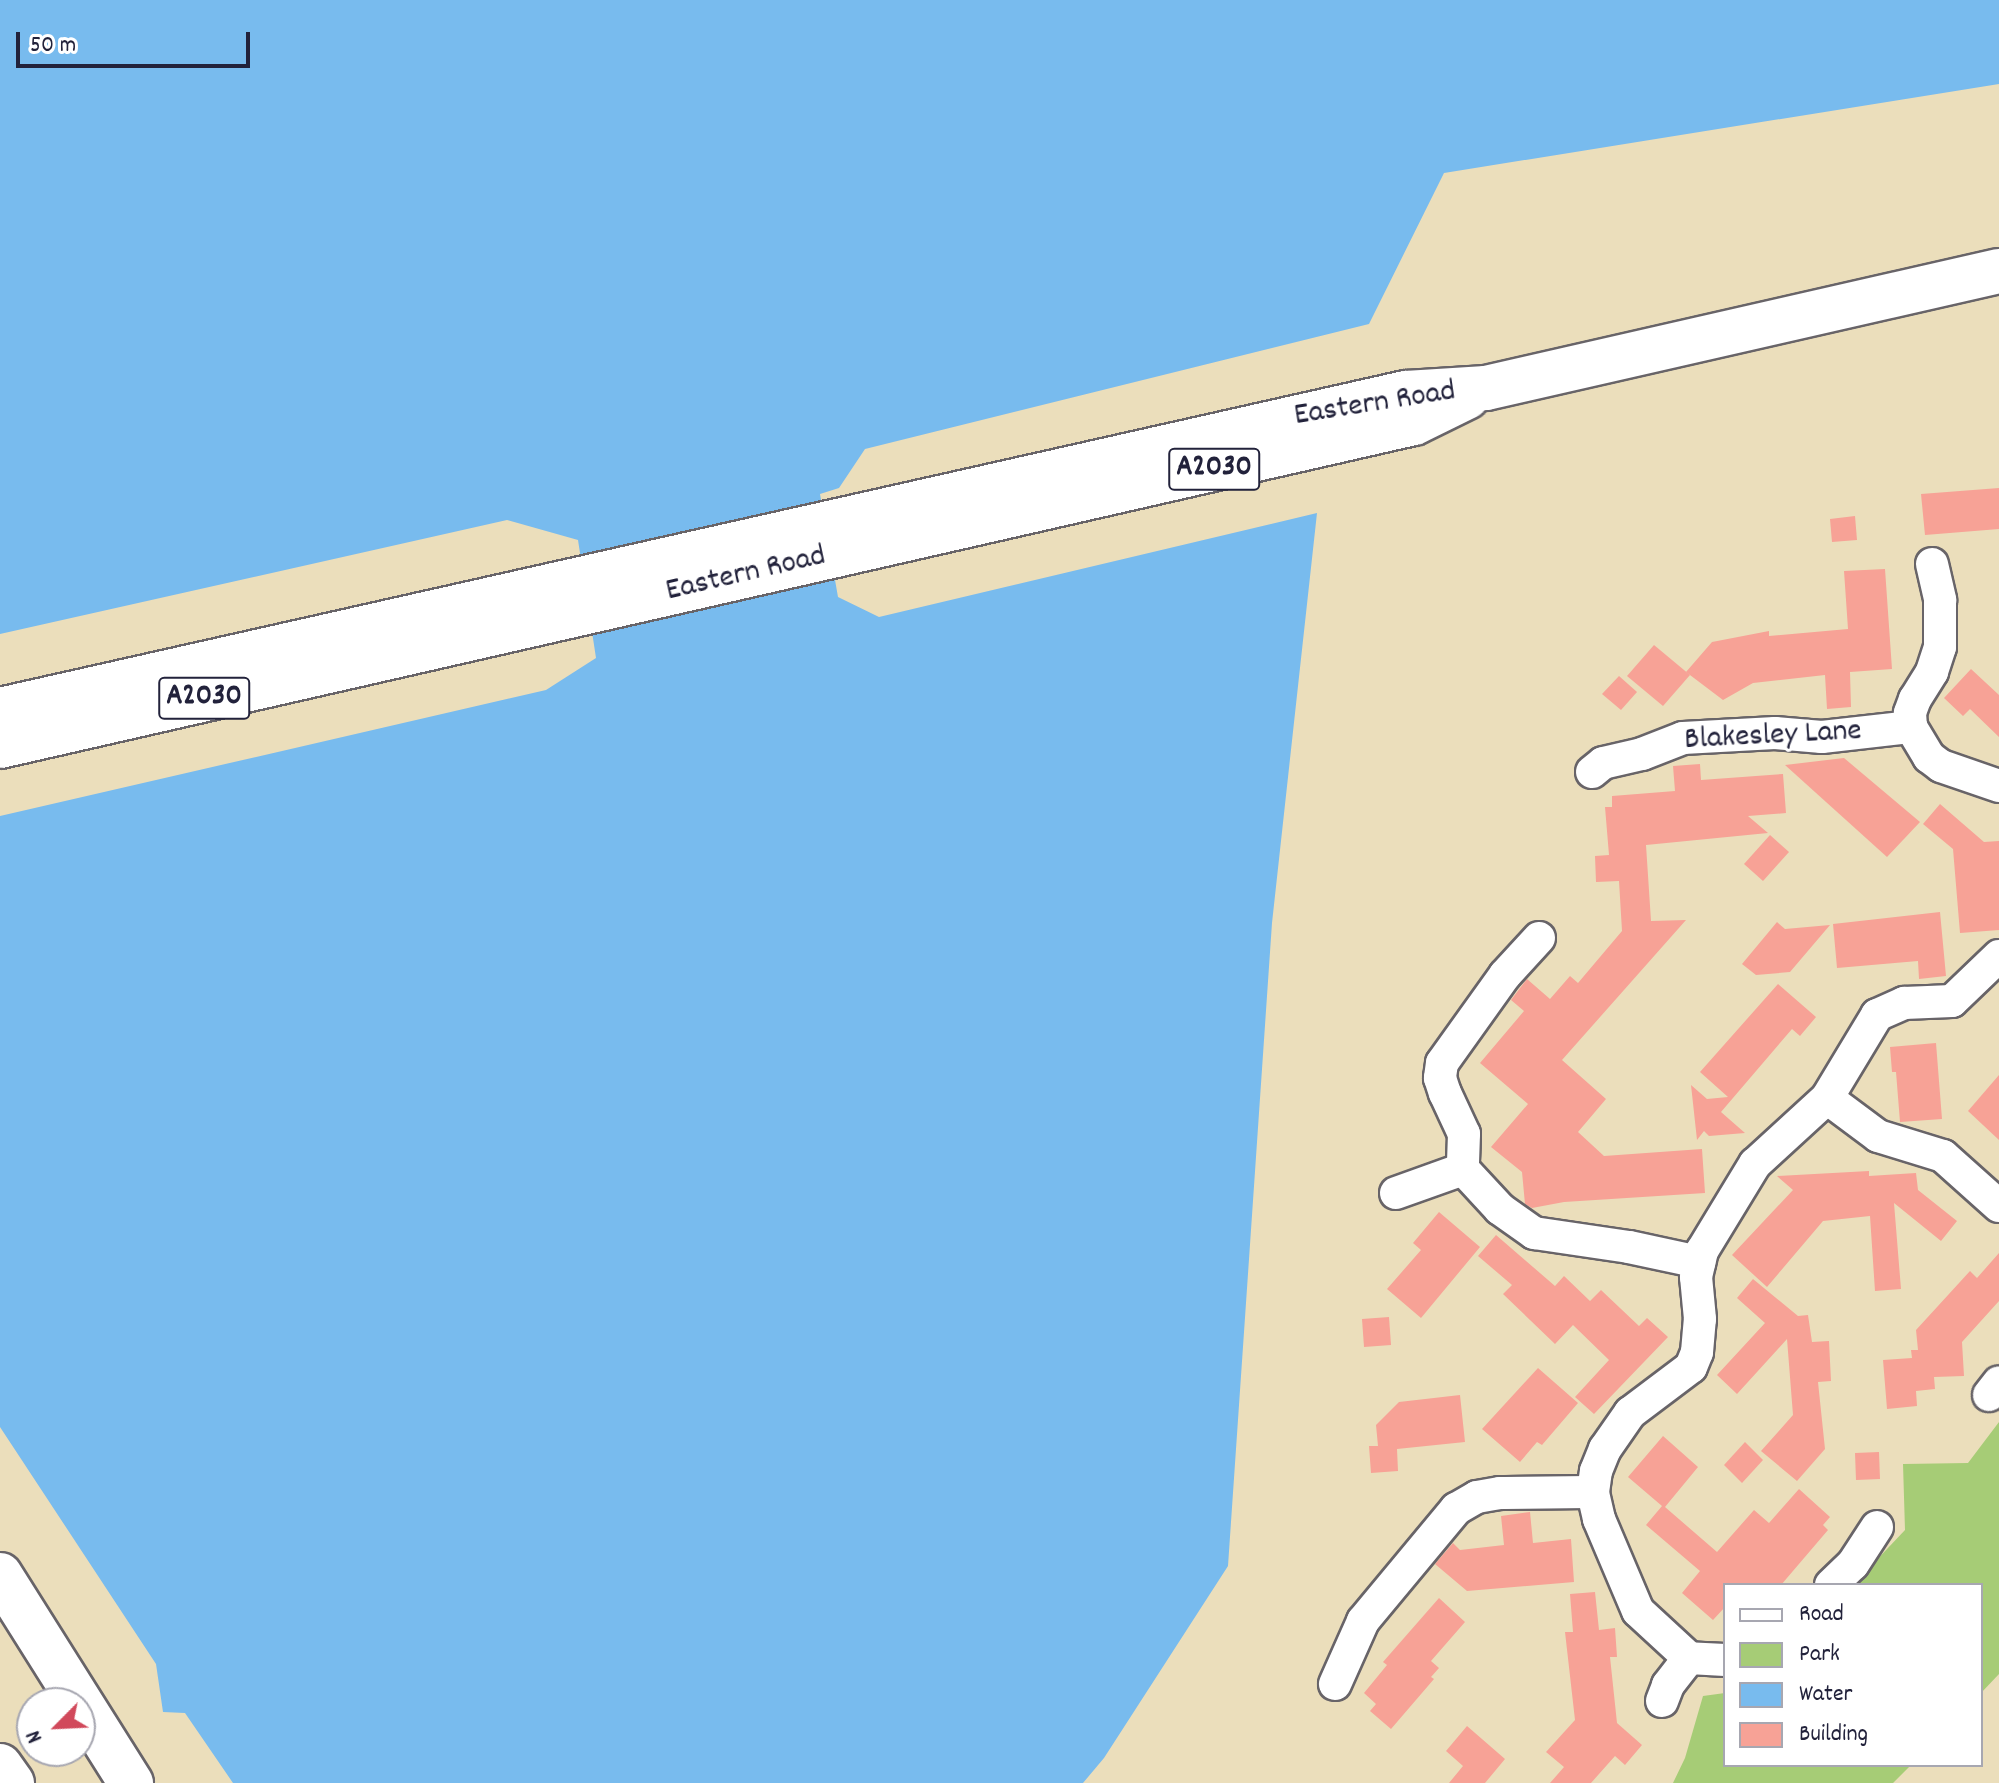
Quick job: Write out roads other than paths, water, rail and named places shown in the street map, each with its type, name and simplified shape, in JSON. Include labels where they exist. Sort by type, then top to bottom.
[{"type":"main road","name":"Eastern Road","points":[[0,710],[402,635],[932,515],[1414,423],[1486,388],[1999,271]]},
{"type":"main road","name":"Eastern Road","points":[[0,746],[402,635]]},
{"type":"main road","points":[[0,1575],[131,1783]]},
{"type":"main road","points":[[0,1766],[12,1783]]},
{"type":"street","points":[[1932,564],[1940,600],[1940,647],[1937,661],[1910,713],[1911,727],[1929,757],[1941,766],[1999,786]]},
{"type":"street","name":"Blakesley Lane","points":[[1592,772],[1603,763],[1642,754],[1683,738],[1775,733],[1822,737],[1911,727]]},
{"type":"street","points":[[1539,938],[1505,975],[1442,1063],[1445,1093],[1461,1121],[1464,1134],[1463,1169],[1500,1209],[1534,1233],[1629,1247],[1699,1262]]},
{"type":"street","points":[[1723,1660],[1689,1658],[1665,1631],[1638,1611],[1609,1548],[1593,1492],[1605,1449],[1630,1413],[1691,1367],[1697,1352],[1700,1319],[1699,1262],[1729,1201],[1755,1164],[1827,1098],[1864,1031],[1877,1015],[1893,1005],[1952,1001],[1999,956]]},
{"type":"street","points":[[1827,1098],[1878,1136],[1943,1156],[1999,1206]]},
{"type":"street","points":[[1396,1193],[1463,1169]]},
{"type":"street","points":[[1335,1684],[1363,1621],[1456,1509],[1477,1497],[1500,1493],[1593,1492]]},
{"type":"street","points":[[1833,1583],[1853,1564],[1877,1527]]},
{"type":"street","points":[[1662,1701],[1668,1685],[1689,1658]]},
{"type":"water","points":[[0,0],[1999,0],[1999,84],[1444,173],[1369,324],[865,449],[839,488],[820,494],[838,597],[879,617],[1317,513],[1272,923],[1228,1566],[1104,1758],[1083,1783],[233,1783],[185,1713],[163,1712],[156,1664],[0,1427],[0,816],[546,690],[596,658],[578,540],[507,520],[0,634]]}]
